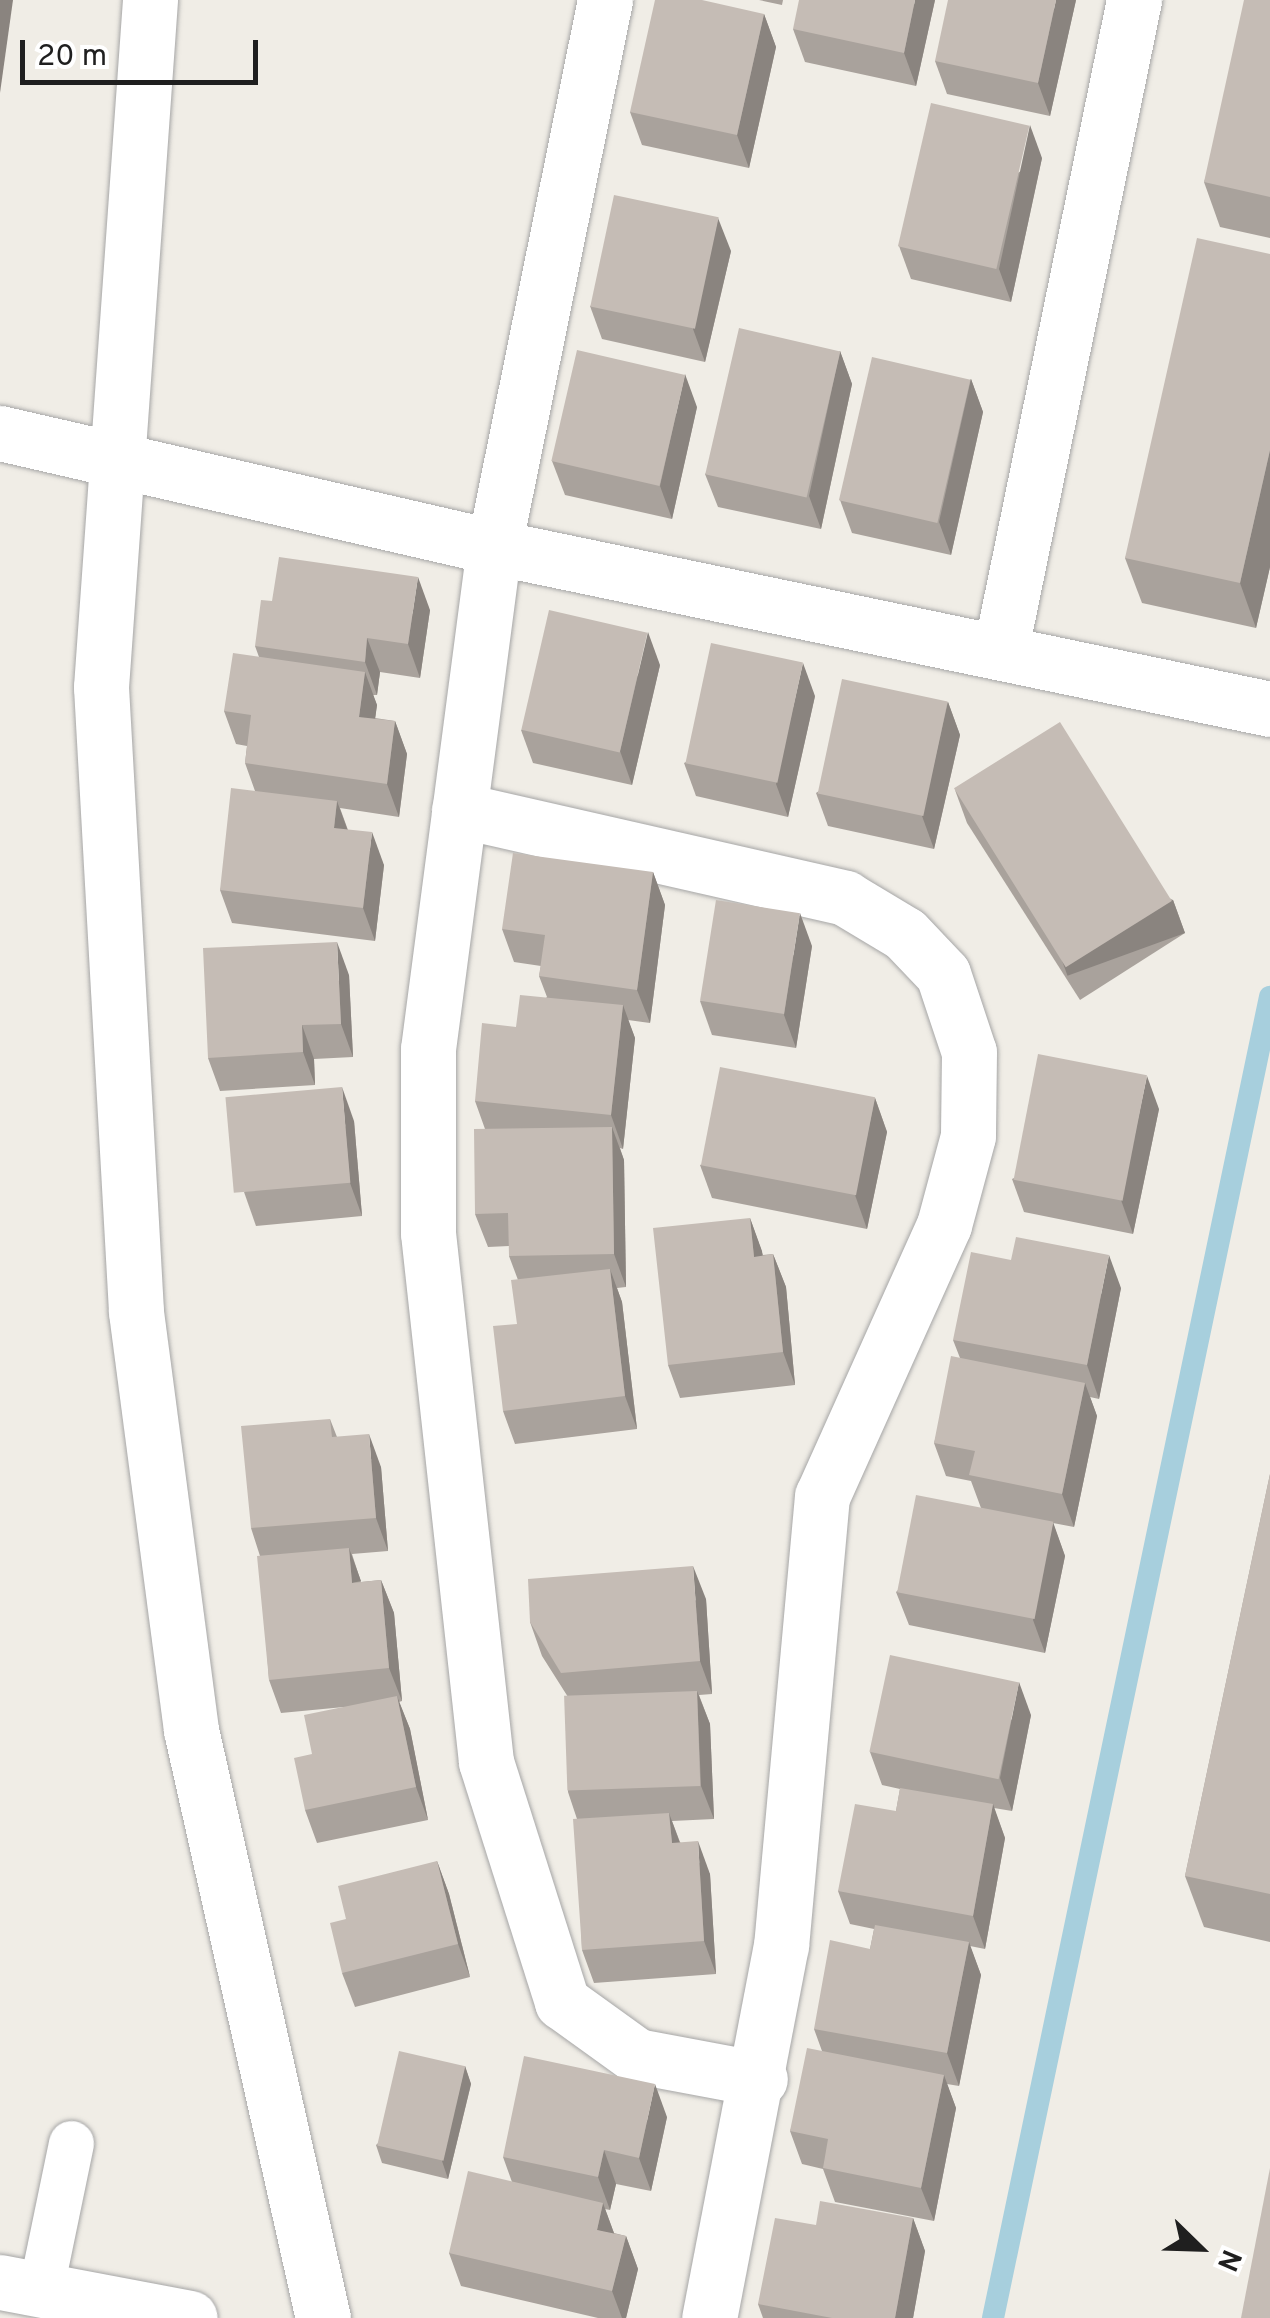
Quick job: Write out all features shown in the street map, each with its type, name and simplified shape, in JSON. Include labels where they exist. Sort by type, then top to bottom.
[{"type":"street","points":[[150,0],[101,687],[136,1312],[191,1730],[323,2318]]},
{"type":"street","points":[[604,0],[494,548],[428,1049],[428,1233],[486,1762],[562,2002],[637,2056],[760,2079]]},
{"type":"street","points":[[1001,648],[1134,0]]},
{"type":"street","points":[[0,433],[494,548],[1001,648],[1270,709]]},
{"type":"street","points":[[459,810],[845,898],[905,934],[943,974],[969,1052],[968,1136],[944,1225],[822,1496],[781,1946],[760,2079],[709,2318]]},
{"type":"street","points":[[20,2285],[190,2318]]},
{"type":"lane","points":[[20,2285],[72,2143]]},
{"type":"building","points":[[655,0],[702,0],[764,14],[737,135],[630,112]]},
{"type":"building","points":[[799,0],[915,0],[904,53],[793,29]]},
{"type":"building","points":[[948,0],[1056,0],[1038,83],[935,61]]},
{"type":"building","points":[[1244,0],[1270,0],[1270,197],[1204,182]]},
{"type":"building","points":[[931,103],[1029,126],[996,269],[898,246]]},
{"type":"building","points":[[614,195],[719,217],[695,329],[590,307]]},
{"type":"building","points":[[1197,238],[1270,254],[1270,450],[1240,583],[1125,558]]},
{"type":"building","points":[[739,328],[840,351],[807,498],[705,474]]},
{"type":"building","points":[[577,350],[685,375],[660,486],[551,461]]},
{"type":"building","points":[[872,357],[970,380],[937,523],[839,500]]},
{"type":"building","points":[[279,557],[418,577],[408,644],[367,638],[365,662],[255,646],[261,600],[272,601]]},
{"type":"building","points":[[549,610],[647,633],[620,753],[521,730]]},
{"type":"building","points":[[711,643],[803,663],[777,783],[685,763]]},
{"type":"building","points":[[233,653],[365,672],[359,717],[395,721],[387,784],[245,763],[251,715],[224,711]]},
{"type":"building","points":[[842,679],[948,701],[923,816],[818,793]]},
{"type":"building","points":[[1060,722],[1172,901],[1066,967],[954,788]]},
{"type":"building","points":[[231,788],[337,801],[334,828],[372,832],[363,908],[220,890]]},
{"type":"building","points":[[513,853],[653,872],[637,990],[539,976],[545,935],[502,929]]},
{"type":"building","points":[[716,900],[800,913],[784,1014],[700,1001]]},
{"type":"building","points":[[337,942],[341,1024],[302,1025],[303,1052],[208,1058],[203,948]]},
{"type":"building","points":[[520,995],[623,1005],[611,1115],[475,1101],[482,1023],[516,1027]]},
{"type":"building","points":[[1038,1054],[1147,1075],[1123,1201],[1014,1180]]},
{"type":"building","points":[[720,1067],[875,1097],[856,1195],[701,1165]]},
{"type":"building","points":[[342,1087],[350,1183],[234,1193],[225,1097]]},
{"type":"building","points":[[612,1127],[614,1254],[509,1256],[508,1213],[475,1214],[474,1129]]},
{"type":"building","points":[[750,1218],[754,1257],[773,1254],[783,1352],[668,1365],[653,1228]]},
{"type":"building","points":[[1016,1237],[1109,1255],[1087,1365],[953,1340],[971,1252],[1011,1260]]},
{"type":"building","points":[[610,1269],[625,1396],[503,1411],[493,1326],[517,1324],[511,1280]]},
{"type":"building","points":[[951,1356],[1085,1383],[1062,1494],[969,1475],[975,1451],[934,1443]]},
{"type":"building","points":[[330,1419],[332,1437],[369,1434],[376,1518],[251,1528],[241,1426]]},
{"type":"building","points":[[1270,1474],[1270,1894],[1185,1876]]},
{"type":"building","points":[[916,1495],[1053,1522],[1035,1619],[897,1592]]},
{"type":"building","points":[[349,1548],[352,1583],[381,1580],[389,1668],[269,1680],[257,1556]]},
{"type":"building","points":[[693,1566],[700,1661],[561,1673],[530,1622],[528,1579]]},
{"type":"building","points":[[890,1655],[1019,1682],[999,1779],[869,1752]]},
{"type":"building","points":[[697,1691],[700,1786],[567,1791],[564,1696]]},
{"type":"building","points":[[397,1696],[416,1787],[305,1810],[294,1758],[312,1754],[304,1715]]},
{"type":"building","points":[[900,1788],[993,1804],[973,1916],[838,1891],[855,1804],[896,1811]]},
{"type":"building","points":[[669,1813],[672,1843],[698,1841],[704,1941],[582,1950],[573,1819]]},
{"type":"building","points":[[437,1861],[458,1944],[342,1973],[330,1923],[346,1919],[338,1886]]},
{"type":"building","points":[[875,1925],[969,1942],[947,2053],[814,2029],[830,1940],[870,1949]]},
{"type":"building","points":[[807,2048],[944,2075],[921,2188],[823,2168],[828,2139],[790,2131]]},
{"type":"building","points":[[399,2051],[465,2066],[443,2161],[377,2146]]},
{"type":"building","points":[[524,2056],[655,2084],[639,2158],[604,2150],[598,2177],[503,2157]]},
{"type":"building","points":[[1270,2168],[1270,2318],[1241,2318]]},
{"type":"building","points":[[468,2171],[603,2203],[597,2230],[626,2236],[612,2291],[449,2253]]},
{"type":"building","points":[[820,2201],[913,2218],[895,2318],[832,2318],[758,2304],[775,2218],[816,2225]]},
{"type":"waterway","points":[[993,2318],[1270,997]]}]
